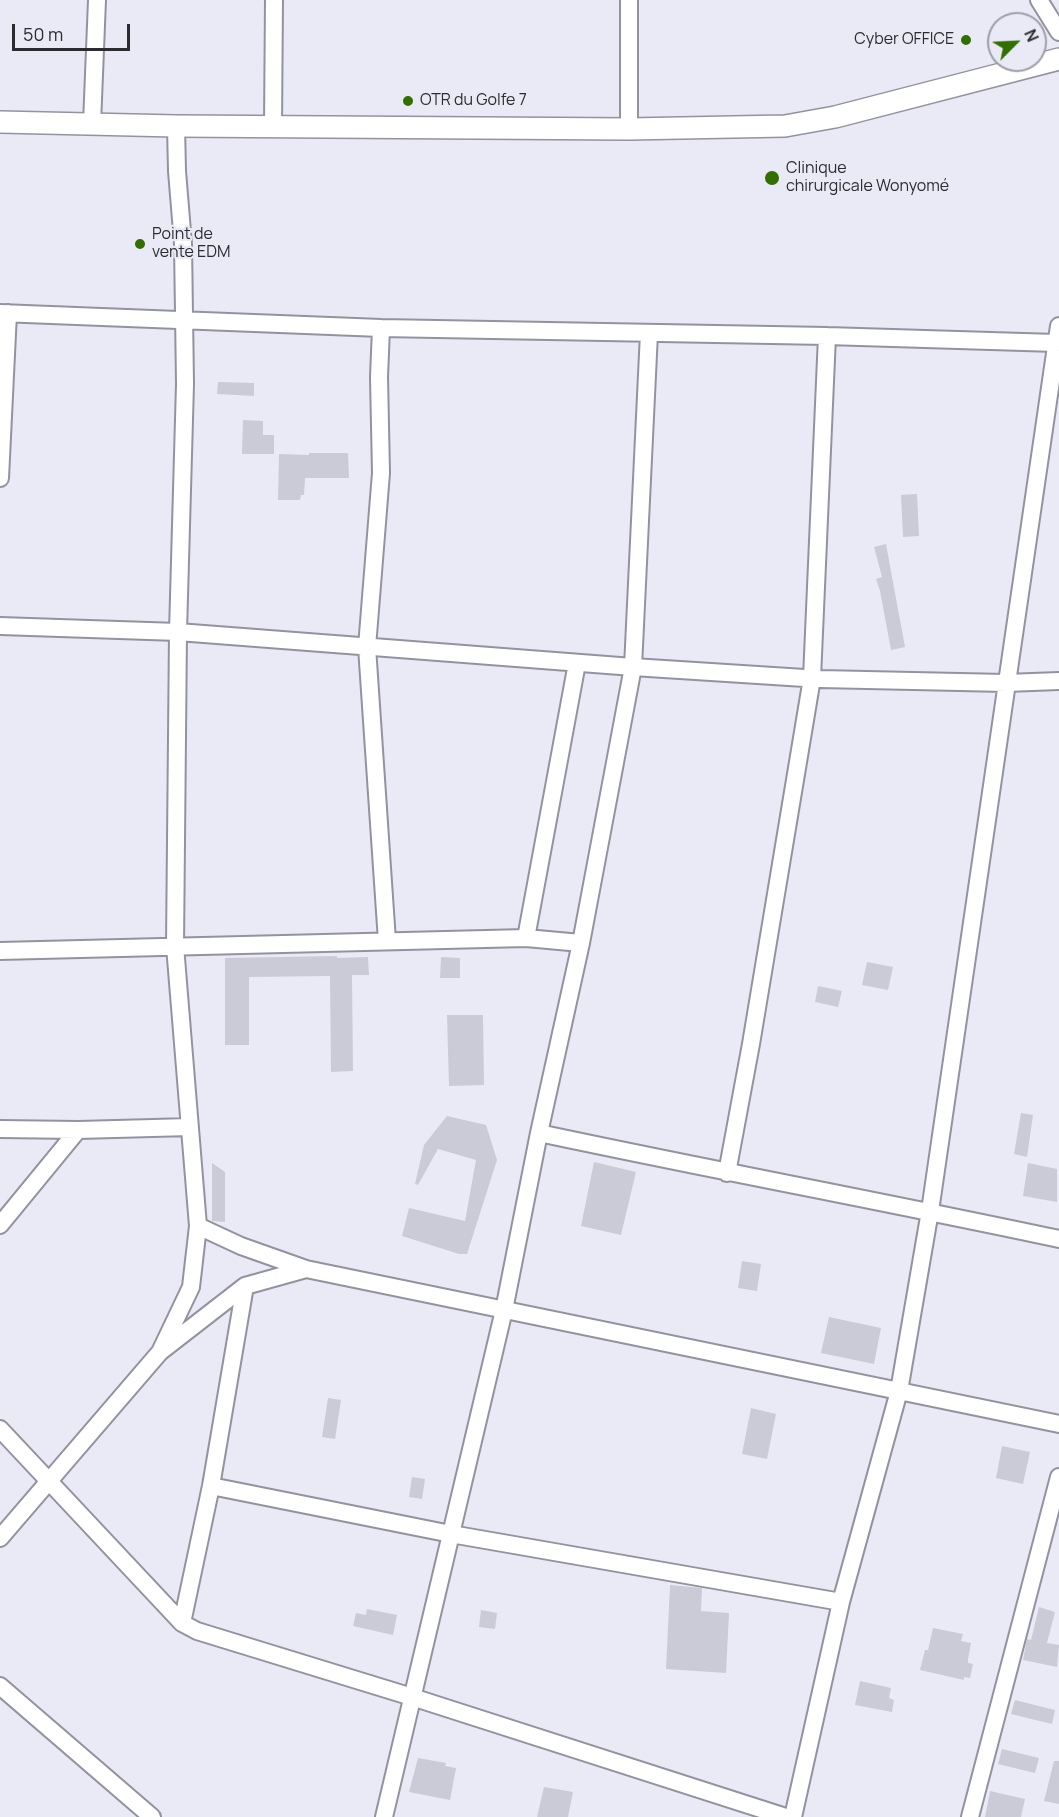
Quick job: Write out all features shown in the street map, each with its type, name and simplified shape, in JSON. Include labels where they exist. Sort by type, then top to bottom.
[{"type":"street","points":[[92,124],[97,0]]},
{"type":"street","points":[[273,126],[274,0]]},
{"type":"street","points":[[628,129],[629,0]]},
{"type":"street","points":[[1040,0],[1059,32]]},
{"type":"street","points":[[0,122],[176,126],[628,129],[785,126],[835,117],[1059,59]]},
{"type":"street","points":[[160,1352],[191,1287],[198,1226],[175,946],[178,632],[185,384],[183,244],[176,126]]},
{"type":"street","points":[[0,478],[4,313],[381,328],[827,336],[1058,334],[930,1212],[899,1391],[842,1602],[793,1817]]},
{"type":"street","points":[[381,328],[379,377],[381,473],[367,646],[387,941]]},
{"type":"street","points":[[384,1817],[504,1310],[538,1132],[581,943],[633,667],[649,333]]},
{"type":"street","points":[[727,1173],[751,1044],[812,678],[827,336]]},
{"type":"street","points":[[0,626],[178,632],[633,667],[812,678],[1006,683],[1059,681]]},
{"type":"street","points":[[526,938],[578,663]]},
{"type":"street","points":[[0,951],[526,938],[581,943]]},
{"type":"street","points":[[0,1129],[78,1130],[190,1127]]},
{"type":"street","points":[[0,1225],[78,1130]]},
{"type":"street","points":[[538,1132],[727,1173],[1059,1239]]},
{"type":"street","points":[[198,1226],[241,1246],[306,1269],[1059,1424]]},
{"type":"street","points":[[0,1538],[160,1352],[245,1286],[306,1269]]},
{"type":"street","points":[[182,1623],[211,1486],[245,1286]]},
{"type":"street","points":[[0,1429],[182,1623],[197,1631],[412,1697],[786,1817]]},
{"type":"street","points":[[970,1817],[1059,1477]]},
{"type":"street","points":[[211,1486],[451,1533],[842,1602]]},
{"type":"street","points":[[0,1686],[153,1817]]},
{"type":"building","points":[[218,382],[254,383],[254,396],[217,394]]},
{"type":"building","points":[[243,420],[263,421],[263,435],[274,435],[274,454],[242,454]]},
{"type":"building","points":[[309,453],[348,453],[349,478],[305,478],[304,495],[301,495],[300,500],[278,500],[279,454],[309,455]]},
{"type":"building","points":[[917,494],[919,536],[903,537],[901,495]]},
{"type":"building","points":[[886,544],[905,647],[891,650],[876,579],[882,577],[874,547]]},
{"type":"building","points":[[337,956],[337,958],[368,957],[369,975],[352,975],[353,1071],[331,1072],[330,976],[249,977],[249,1045],[225,1045],[225,958]]},
{"type":"building","points":[[441,957],[460,958],[460,978],[440,978]]},
{"type":"building","points":[[867,962],[893,967],[888,990],[862,985]]},
{"type":"building","points":[[818,986],[842,991],[838,1007],[815,1002]]},
{"type":"building","points":[[447,1015],[483,1015],[484,1085],[449,1086]]},
{"type":"building","points":[[1021,1113],[1033,1115],[1027,1157],[1014,1154]]},
{"type":"building","points":[[447,1116],[486,1125],[497,1160],[467,1254],[459,1254],[402,1236],[409,1208],[465,1221],[476,1160],[438,1149],[418,1185],[415,1184],[424,1145]]},
{"type":"building","points":[[594,1162],[636,1172],[621,1235],[581,1226]]},
{"type":"building","points":[[212,1163],[225,1172],[225,1222],[212,1221]]},
{"type":"building","points":[[1028,1163],[1057,1169],[1057,1202],[1023,1196]]},
{"type":"building","points":[[742,1261],[761,1264],[757,1291],[738,1288]]},
{"type":"building","points":[[829,1317],[881,1328],[874,1364],[821,1353]]},
{"type":"building","points":[[328,1398],[341,1400],[335,1439],[322,1437]]},
{"type":"building","points":[[751,1408],[776,1414],[767,1459],[742,1454]]},
{"type":"building","points":[[1002,1446],[1030,1452],[1023,1484],[996,1478]]},
{"type":"building","points":[[412,1477],[425,1479],[422,1499],[409,1497]]},
{"type":"building","points":[[670,1585],[702,1588],[701,1611],[729,1613],[726,1673],[666,1669]]},
{"type":"building","points":[[1039,1607],[1055,1612],[1047,1643],[1059,1645],[1057,1667],[1023,1660],[1027,1639],[1031,1640]]},
{"type":"building","points":[[367,1609],[397,1615],[393,1635],[353,1626],[356,1613],[366,1615]]},
{"type":"building","points":[[481,1610],[497,1613],[495,1629],[479,1627]]},
{"type":"building","points":[[933,1628],[963,1634],[961,1641],[971,1643],[968,1663],[973,1664],[970,1678],[964,1677],[964,1680],[920,1670]]},
{"type":"building","points":[[860,1681],[891,1688],[889,1698],[894,1700],[892,1712],[855,1705]]},
{"type":"building","points":[[1015,1700],[1055,1710],[1052,1724],[1011,1714]]},
{"type":"building","points":[[1002,1749],[1039,1758],[1035,1773],[998,1764]]},
{"type":"building","points":[[418,1758],[446,1763],[445,1766],[456,1768],[450,1800],[409,1792]]},
{"type":"building","points":[[1054,1761],[1059,1761],[1059,1804],[1044,1801]]},
{"type":"building","points":[[544,1787],[573,1792],[568,1817],[537,1817]]},
{"type":"building","points":[[990,1791],[1025,1799],[1021,1817],[985,1817]]},
{"type":"place","name":"Cyber OFFICE","points":[[966,40]]},
{"type":"place","name":"OTR du Golfe 7","points":[[408,101]]},
{"type":"place","name":"Clinique chirurgicale Wonyomé","points":[[772,178]]},
{"type":"place","name":"Point de vente EDM","points":[[140,244]]}]
